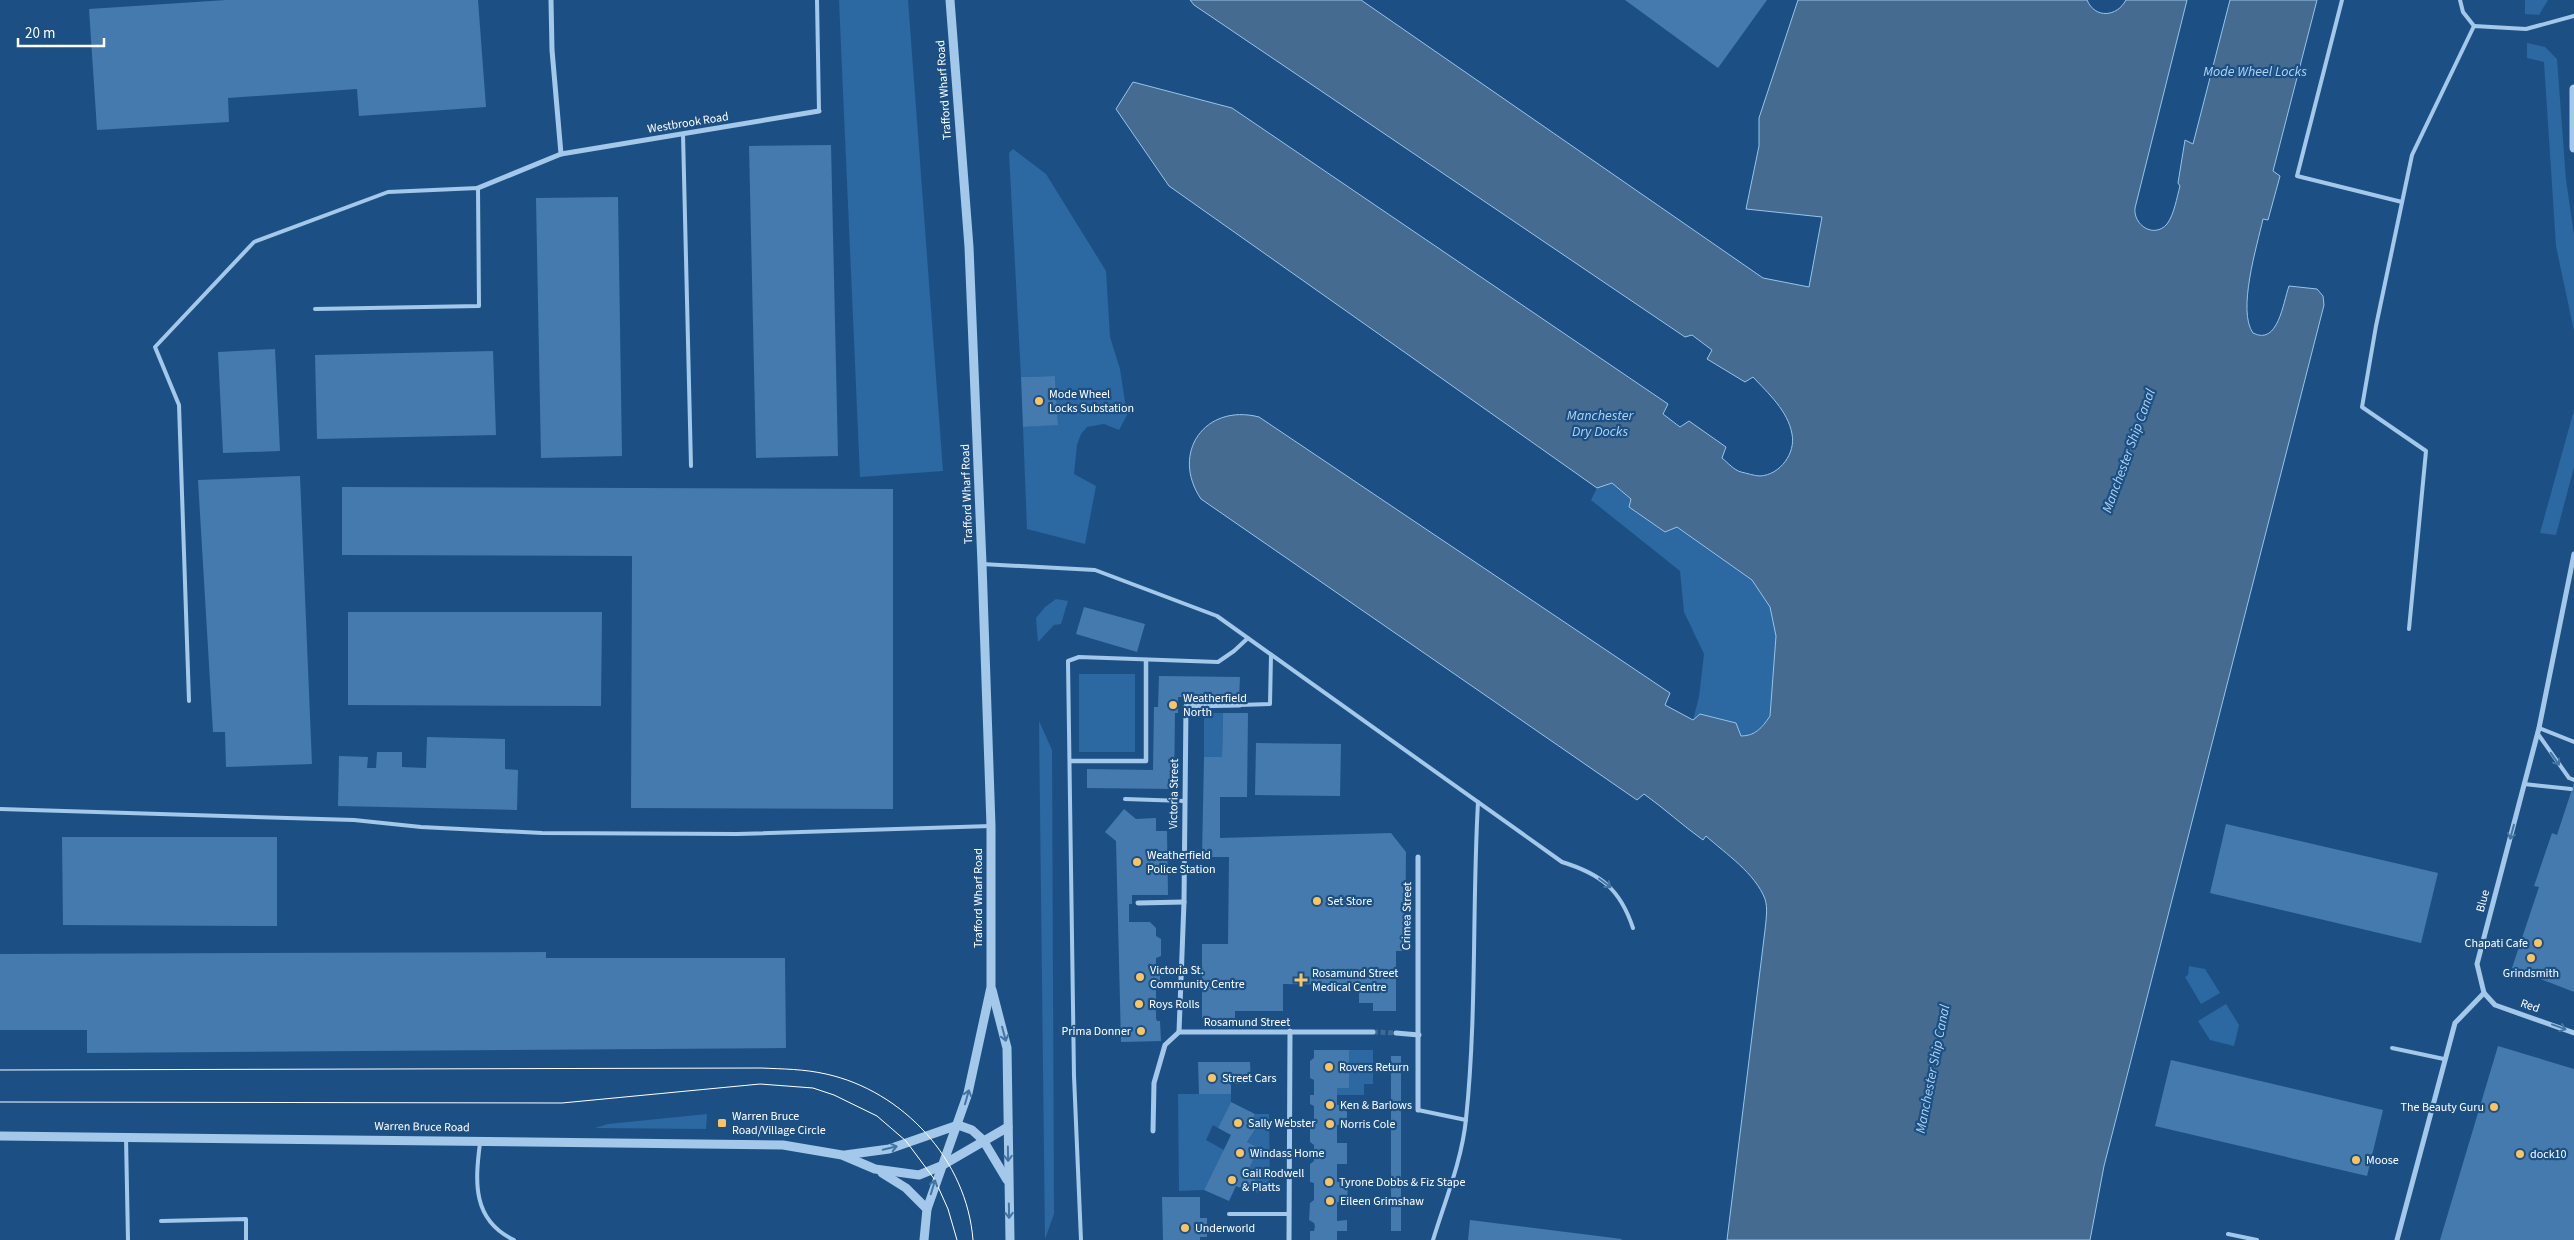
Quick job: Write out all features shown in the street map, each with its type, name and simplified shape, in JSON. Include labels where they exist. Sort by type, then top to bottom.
[{"type":"street","points":[[551,0],[552,50],[561,154]]},
{"type":"street","name":"Trafford Wharf Road","points":[[924,1240],[927,1209],[968,1093],[991,987],[990,826],[982,564],[969,247],[950,0]]},
{"type":"street","points":[[2574,89],[2574,148]]},
{"type":"street","name":"Westbrook Road","points":[[478,188],[561,154],[819,111]]},
{"type":"street","name":"Blue","points":[[2484,993],[2477,964],[2538,734],[2574,554]]},
{"type":"street","points":[[2567,593],[2574,578]]},
{"type":"street","points":[[1071,761],[1146,761],[1146,660]]},
{"type":"street","name":"Victoria Street","points":[[1179,1032],[1184,902],[1186,706],[1240,705]]},
{"type":"street","name":"Crimea Street","points":[[1418,857],[1418,1110]]},
{"type":"street","points":[[1138,904],[1184,902]]},
{"type":"street","name":"Trafford Wharf Road","points":[[991,987],[1008,1048],[1010,1240]]},
{"type":"street","points":[[2397,1240],[2455,1023],[2484,993]]},
{"type":"street","name":"Red","points":[[2484,993],[2495,1005],[2574,1033]]},
{"type":"street","points":[[1153,1131],[1154,1083],[1165,1045],[1179,1032]]},
{"type":"street","name":"Rosamund Street","points":[[1179,1032],[1374,1032]]},
{"type":"street","points":[[1289,1240],[1290,1032]]},
{"type":"street","points":[[1396,1033],[1419,1034]]},
{"type":"street","points":[[958,1125],[972,1130],[984,1140],[1008,1182]]},
{"type":"street","name":"Warren Bruce Road","points":[[842,1155],[888,1149],[958,1125]]},
{"type":"street","name":"Warren Bruce Road","points":[[0,1136],[480,1140],[783,1145],[842,1155],[875,1169],[919,1175],[941,1166],[1008,1127]]},
{"type":"street","points":[[875,1169],[906,1188],[927,1209]]},
{"type":"lane","points":[[817,0],[819,111]]},
{"type":"lane","points":[[2342,0],[2297,176],[2402,202]]},
{"type":"lane","points":[[2460,0],[2463,12],[2474,26],[2526,29],[2574,16]]},
{"type":"lane","points":[[2409,629],[2426,451],[2362,407],[2376,326],[2412,155],[2474,26]]},
{"type":"lane","points":[[683,134],[691,466]]},
{"type":"lane","points":[[189,701],[179,405],[155,347],[254,242],[388,192],[478,188],[479,306],[315,309]]},
{"type":"lane","points":[[982,564],[1095,570],[1217,616],[1562,862],[1588,870],[1614,890],[1626,908],[1633,928]]},
{"type":"lane","points":[[1081,1240],[1074,1076],[1071,761],[1068,661],[1079,658],[1218,662],[1248,638]]},
{"type":"lane","points":[[1240,705],[1270,704],[1272,654]]},
{"type":"lane","points":[[2539,728],[2574,742]]},
{"type":"lane","points":[[2538,734],[2568,778],[2574,780]]},
{"type":"lane","points":[[2524,784],[2572,789]]},
{"type":"lane","points":[[1125,799],[1184,800]]},
{"type":"lane","points":[[1433,1240],[1456,1165],[1466,1120],[1473,1012],[1478,802]]},
{"type":"lane","points":[[0,809],[354,820],[421,827],[542,833],[737,834],[990,826]]},
{"type":"lane","points":[[2392,1048],[2444,1059]]},
{"type":"lane","points":[[1418,1110],[1466,1120]]},
{"type":"lane","points":[[126,1137],[128,1240]]},
{"type":"lane","points":[[480,1140],[476,1178],[479,1200],[490,1220],[514,1240]]},
{"type":"lane","points":[[1229,1214],[1288,1214]]},
{"type":"lane","points":[[161,1221],[246,1219],[246,1240]]},
{"type":"lane","points":[[2228,1234],[2257,1240]]},
{"type":"shaded area","points":[[839,0],[908,0],[943,471],[860,477]]},
{"type":"shaded area","points":[[2525,0],[2548,0],[2539,15],[2525,14]]},
{"type":"shaded area","points":[[2527,43],[2545,47],[2557,59],[2566,180],[2574,235],[2574,331],[2556,246],[2544,62],[2527,58]]},
{"type":"shaded area","points":[[1013,149],[1046,174],[1106,271],[1110,337],[1120,369],[1127,415],[1119,430],[1104,424],[1087,427],[1081,434],[1077,445],[1074,474],[1096,486],[1085,544],[1027,529],[1023,427],[1058,424],[1055,376],[1021,377],[1009,153]]},
{"type":"shaded area","points":[[2574,410],[2574,467],[2556,535],[2540,533]]},
{"type":"shaded area","points":[[1612,482],[1631,499],[1629,507],[1665,532],[1677,527],[1752,580],[1770,607],[1776,636],[1770,716],[1761,728],[1754,733],[1740,736],[1736,723],[1701,714],[1693,720],[1699,697],[1704,654],[1684,612],[1680,571],[1591,500],[1597,488]]},
{"type":"shaded area","points":[[1056,599],[1068,601],[1061,624],[1054,625],[1038,642],[1036,618],[1045,607]]},
{"type":"shaded area","points":[[1079,674],[1135,674],[1135,752],[1079,752]]},
{"type":"shaded area","points":[[1211,713],[1223,713],[1222,757],[1204,757],[1204,717]]},
{"type":"shaded area","points":[[1039,721],[1052,750],[1054,1214],[1045,1239]]},
{"type":"shaded area","points":[[2189,966],[2205,969],[2220,993],[2201,1004],[2185,977],[2188,975]]},
{"type":"shaded area","points":[[2226,1004],[2239,1025],[2234,1046],[2210,1040],[2198,1021]]},
{"type":"shaded area","points":[[1349,1050],[1373,1050],[1373,1084],[1364,1084],[1364,1095],[1337,1095],[1337,1088],[1349,1088]]},
{"type":"shaded area","points":[[1178,1094],[1231,1094],[1231,1102],[1218,1128],[1213,1125],[1206,1140],[1224,1150],[1204,1190],[1179,1191]]},
{"type":"shaded area","points":[[707,1114],[706,1129],[595,1128],[608,1124]]},
{"type":"shaded area","points":[[1255,1114],[1269,1114],[1270,1193],[1250,1192],[1258,1174],[1249,1169],[1259,1148],[1247,1142],[1259,1125],[1252,1121]]},
{"type":"water","points":[[1190,0],[1361,0],[1763,278],[1809,287],[1822,217],[1746,209],[1759,146],[1759,118],[1798,0],[2087,0],[2095,10],[2100,13],[2106,13],[2117,10],[2126,0],[2187,0],[2135,208],[2137,220],[2145,228],[2156,230],[2167,224],[2173,211],[2180,186],[2178,183],[2185,140],[2193,144],[2230,0],[2317,0],[2273,171],[2280,176],[2268,220],[2263,219],[2250,278],[2247,310],[2253,333],[2261,335],[2268,334],[2278,321],[2289,286],[2317,289],[2323,296],[2324,305],[2104,1166],[2090,1240],[1727,1240],[1767,910],[1765,899],[1754,881],[1739,864],[1706,836],[1703,840],[1644,794],[1637,800],[1201,499],[1192,482],[1189,465],[1191,449],[1198,436],[1209,425],[1223,417],[1240,415],[1259,417],[1670,693],[1665,705],[1693,720],[1700,714],[1736,723],[1741,736],[1750,735],[1758,730],[1770,716],[1776,636],[1770,607],[1752,580],[1677,527],[1665,532],[1629,507],[1631,499],[1612,483],[1597,488],[1169,186],[1116,109],[1133,82],[1232,108],[1668,404],[1663,414],[1680,427],[1689,421],[1726,447],[1722,458],[1738,471],[1760,476],[1774,472],[1780,467],[1789,455],[1793,441],[1790,426],[1777,403],[1753,377],[1745,382],[1707,359],[1712,350],[1692,335],[1685,337],[1194,5]]},
{"type":"building","points":[[226,0],[478,0],[486,107],[359,116],[357,89],[228,98],[229,122],[97,130],[89,9]]},
{"type":"building","points":[[1625,0],[1767,0],[1718,68]]},
{"type":"building","points":[[831,145],[838,456],[756,458],[749,146]]},
{"type":"building","points":[[618,197],[622,456],[541,458],[536,198]]},
{"type":"building","points":[[275,349],[280,451],[223,453],[218,352]]},
{"type":"building","points":[[493,351],[496,435],[317,439],[315,355]]},
{"type":"building","name":"Mode Wheel Locks Substation","points":[[1055,376],[1058,425],[1023,427],[1021,377]]},
{"type":"building","points":[[300,476],[312,764],[226,767],[225,732],[213,732],[198,480]]},
{"type":"building","points":[[342,487],[893,489],[893,809],[631,808],[632,556],[342,555]]},
{"type":"building","points":[[1084,607],[1145,624],[1137,652],[1076,634]]},
{"type":"building","points":[[348,612],[602,612],[601,706],[348,705]]},
{"type":"building","points":[[1159,676],[1240,677],[1239,698],[1178,697],[1178,713],[1175,713],[1174,789],[1087,788],[1087,769],[1153,770],[1154,707],[1158,707]]},
{"type":"building","points":[[1223,713],[1248,713],[1247,797],[1220,797],[1220,838],[1391,833],[1406,852],[1405,951],[1396,951],[1396,1011],[1373,1011],[1373,1003],[1359,1003],[1359,985],[1283,984],[1283,1011],[1235,1011],[1235,1019],[1202,1018],[1202,944],[1228,944],[1229,857],[1202,857],[1204,757],[1222,757]]},
{"type":"building","points":[[427,737],[505,739],[505,769],[518,770],[517,810],[338,806],[339,756],[368,757],[367,768],[376,768],[377,752],[402,752],[402,767],[426,768]]},
{"type":"building","points":[[1256,743],[1341,744],[1340,796],[1255,795]]},
{"type":"building","points":[[2574,783],[2574,992],[2512,968],[2539,887],[2534,886],[2552,833],[2557,835]]},
{"type":"building","points":[[1124,809],[1136,819],[1156,818],[1156,831],[1167,831],[1168,895],[1132,895],[1132,904],[1129,904],[1129,922],[1150,922],[1156,928],[1156,936],[1161,939],[1161,956],[1156,958],[1156,967],[1160,967],[1160,987],[1156,987],[1156,1018],[1157,1021],[1160,1021],[1161,1041],[1121,1042],[1116,841],[1105,832]]},
{"type":"building","points":[[2226,824],[2438,873],[2421,943],[2210,893]]},
{"type":"building","points":[[62,837],[277,837],[277,926],[63,925]]},
{"type":"building","points":[[546,952],[546,958],[785,958],[786,1048],[87,1053],[87,1030],[0,1030],[0,954]]},
{"type":"building","name":"dock10","points":[[2498,1046],[2574,1069],[2574,1240],[2440,1240]]},
{"type":"building","points":[[1314,1050],[1349,1050],[1349,1088],[1337,1088],[1337,1105],[1347,1104],[1347,1125],[1337,1125],[1337,1143],[1347,1143],[1347,1164],[1337,1164],[1337,1182],[1348,1182],[1347,1202],[1337,1202],[1337,1221],[1347,1220],[1347,1231],[1337,1231],[1337,1240],[1310,1240],[1310,1231],[1314,1231],[1315,1226],[1309,1220],[1310,1203],[1314,1200],[1314,1183],[1310,1182],[1310,1164],[1314,1161],[1314,1145],[1310,1142],[1310,1125],[1314,1123],[1314,1106],[1310,1104],[1310,1095],[1314,1095],[1314,1080],[1310,1078],[1310,1061],[1314,1058]]},
{"type":"building","points":[[1391,1056],[1401,1056],[1401,1231],[1391,1231]]},
{"type":"building","points":[[2171,1060],[2383,1110],[2367,1176],[2155,1126]]},
{"type":"building","points":[[1198,1062],[1250,1062],[1251,1084],[1231,1084],[1231,1094],[1199,1094]]},
{"type":"building","points":[[1231,1102],[1255,1114],[1252,1121],[1259,1124],[1247,1142],[1259,1148],[1249,1169],[1258,1174],[1250,1192],[1236,1186],[1229,1201],[1204,1190],[1231,1135],[1218,1128]]},
{"type":"building","name":"Underworld","points":[[1162,1197],[1200,1197],[1200,1218],[1207,1218],[1207,1237],[1200,1237],[1200,1240],[1163,1240]]},
{"type":"building","points":[[1470,1220],[1622,1239],[1468,1240]]},
{"type":"tunnel","points":[[1373,1032],[1396,1033]]},
{"type":"tram line","points":[[0,1070],[761,1068],[818,1072],[854,1083],[881,1096],[905,1113],[926,1133],[944,1157],[958,1183],[968,1211],[973,1240]]},
{"type":"tram line","points":[[0,1102],[562,1103],[760,1084],[813,1088],[834,1095],[877,1116],[906,1141],[935,1180],[948,1209],[957,1240]]},
{"type":"place","name":"Mode Wheel Locks Substation","points":[[1039,401]]},
{"type":"place","name":"Weatherfield North","points":[[1173,705]]},
{"type":"place","name":"Weatherfield Police Station","points":[[1137,862]]},
{"type":"place","name":"Set Store","points":[[1317,901]]},
{"type":"place","name":"Chapati Cafe","points":[[2538,943]]},
{"type":"place","name":"Grindsmith","points":[[2531,958]]},
{"type":"place","name":"Victoria St. Community Centre","points":[[1140,977]]},
{"type":"place","name":"Rosamund Street Medical Centre","points":[[1301,980]]},
{"type":"place","name":"Roys Rolls","points":[[1139,1004]]},
{"type":"place","name":"Prima Donner","points":[[1141,1031]]},
{"type":"place","name":"Rovers Return","points":[[1329,1067]]},
{"type":"place","name":"Street Cars","points":[[1212,1078]]},
{"type":"place","name":"Ken & Barlows","points":[[1330,1105]]},
{"type":"place","name":"The Beauty Guru","points":[[2494,1107]]},
{"type":"place","name":"Warren Bruce Road/Village Circle","points":[[722,1123]]},
{"type":"place","name":"Sally Webster","points":[[1238,1123]]},
{"type":"place","name":"Norris Cole","points":[[1330,1124]]},
{"type":"place","name":"Windass Home","points":[[1240,1153]]},
{"type":"place","name":"dock10","points":[[2520,1154]]},
{"type":"place","name":"Moose","points":[[2356,1160]]},
{"type":"place","name":"Gail Rodwell & Platts","points":[[1232,1180]]},
{"type":"place","name":"Tyrone Dobbs & Fiz Stape","points":[[1329,1182]]},
{"type":"place","name":"Eileen Grimshaw","points":[[1330,1201]]},
{"type":"place","name":"Underworld","points":[[1185,1228]]},
{"type":"water label","name":"Mode Wheel Locks","points":[[2255,72]]},
{"type":"water label","name":"Manchester Dry Docks","points":[[1600,424]]},
{"type":"water label","name":"Manchester Ship Canal","points":[[2129,451]]},
{"type":"water label","name":"Manchester Ship Canal","points":[[1933,1069]]}]
